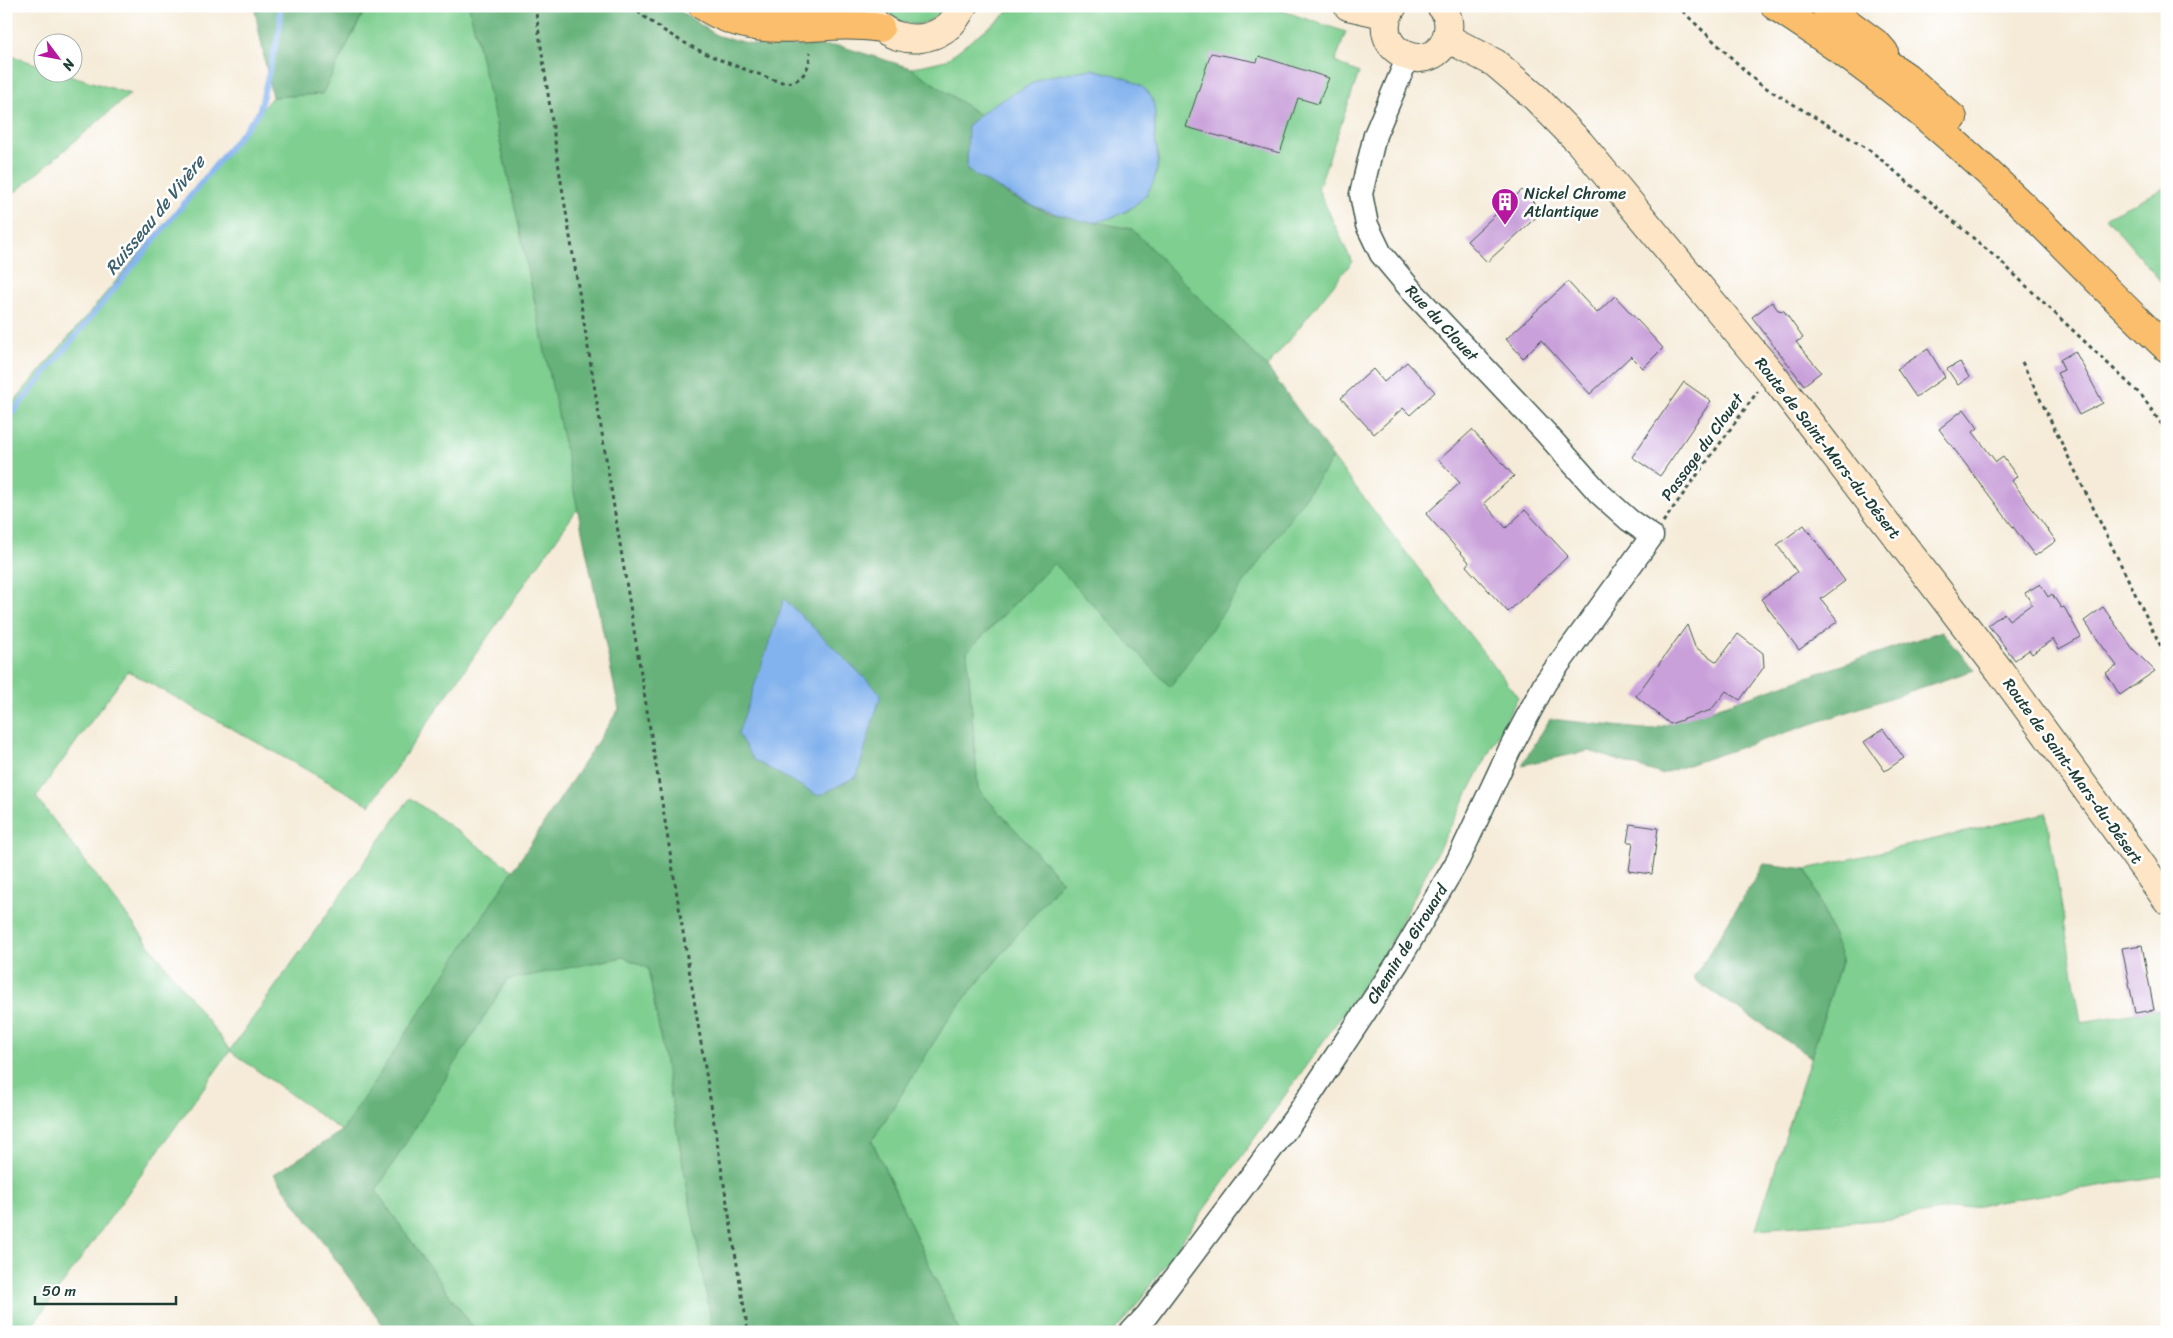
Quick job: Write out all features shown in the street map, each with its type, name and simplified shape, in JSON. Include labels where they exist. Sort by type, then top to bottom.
[{"type":"main road","points":[[703,6],[748,26],[783,29],[857,24],[880,28],[895,36],[911,40],[928,37],[944,30],[956,19],[963,6]]},
{"type":"main road","points":[[751,6],[788,11],[824,6]]},
{"type":"main road","points":[[864,6],[867,14],[880,28]]},
{"type":"main road","points":[[1348,6],[1390,11],[1386,26],[1387,36],[1392,45],[1399,53],[1408,57],[1418,58],[1435,53],[1447,38],[1448,18],[1441,6]]},
{"type":"main road","points":[[1775,6],[1893,92],[1974,160],[2167,348]]},
{"type":"main road","points":[[1806,6],[1907,77]]},
{"type":"main road","points":[[1825,6],[1877,44],[1907,77],[2044,200],[2151,320],[2167,343]]},
{"type":"main road","name":"Route de Saint-Mars-du-Désert","points":[[1447,38],[1495,63],[1535,97],[1580,143],[1771,373],[2000,671],[2167,900]]},
{"type":"street","name":"Rue du Clouet","points":[[1408,57],[1375,135],[1361,194],[1368,225],[1381,254],[1412,291],[1545,432],[1599,493],[1629,520],[1652,536]]},
{"type":"street","name":"Chemin de Girouard","points":[[1131,1332],[1146,1315],[1297,1115],[1398,962],[1458,860],[1509,751],[1545,683],[1652,536]]},
{"type":"path","points":[[535,6],[560,175],[748,1332]]},
{"type":"path","points":[[631,6],[664,32],[681,42],[718,59],[779,82],[790,82],[800,78],[807,68],[810,52]]},
{"type":"path","points":[[1677,6],[1758,83],[1870,152],[1999,260],[2142,396],[2167,432]]},
{"type":"path","points":[[2022,362],[2167,659]]},
{"type":"path","name":"Passage du Clouet","points":[[1652,536],[1771,373]]},
{"type":"green space","points":[[254,6],[367,6],[322,94],[272,97]]},
{"type":"green space","points":[[367,6],[469,6],[515,207],[578,508],[370,805],[128,671],[36,797],[230,1050],[410,798],[514,871],[342,1131],[230,1051],[28,1332],[6,1332],[6,411],[272,97],[322,94]]},
{"type":"green space","points":[[469,6],[672,6],[718,36],[761,46],[840,46],[911,68],[981,116],[968,125],[967,170],[1012,197],[1049,213],[1132,229],[1267,367],[1333,458],[1170,687],[1054,563],[967,652],[978,789],[1062,881],[951,1015],[872,1141],[960,1332],[713,1332],[648,968],[623,957],[507,980],[376,1191],[477,1332],[388,1332],[274,1174],[342,1131],[619,709],[515,207]]},
{"type":"green space","points":[[882,6],[946,6],[930,20],[914,24],[898,20]]},
{"type":"green space","points":[[1029,6],[1268,6],[1346,32],[1335,62],[1359,73],[1318,189],[1352,262],[1267,367],[1132,230],[1094,223],[1128,211],[1147,194],[1156,174],[1159,156],[1155,141],[1155,115],[992,105],[981,116],[911,68],[946,60],[1012,9]]},
{"type":"green space","points":[[6,54],[32,63],[32,82],[82,82],[82,79],[130,94],[6,200]]},
{"type":"green space","points":[[2167,187],[2167,289],[2106,217]]},
{"type":"green space","points":[[1333,458],[1518,697],[1381,960],[1132,1311],[1113,1332],[960,1332],[872,1141],[951,1015],[1062,881],[978,789],[967,652],[1054,563],[1170,686]]},
{"type":"green space","points":[[1942,631],[1974,670],[1661,774],[1589,751],[1522,765],[1550,719],[1651,730]]},
{"type":"green space","points":[[2046,813],[2081,1022],[2167,1008],[2167,1175],[1891,1219],[1756,1229],[1842,959],[1807,869]]},
{"type":"green space","points":[[1764,864],[1807,869],[1842,959],[1811,1057],[1693,979]]},
{"type":"green space","points":[[623,957],[648,968],[713,1332],[477,1332],[376,1191],[507,979]]},
{"type":"water","points":[[1092,69],[1138,84],[1145,89],[1153,100],[1158,158],[1156,172],[1151,187],[1137,204],[1109,219],[1087,222],[1059,215],[1032,205],[967,170],[968,125],[992,105],[1044,77]]},
{"type":"water","points":[[784,599],[881,694],[857,776],[819,796],[754,760],[738,734]]},
{"type":"building","points":[[1211,53],[1257,62],[1259,56],[1329,78],[1318,104],[1298,98],[1280,153],[1186,127]]},
{"type":"building","name":"Nickel Chrome Atlantique","points":[[1522,190],[1542,212],[1487,262],[1467,241]]},
{"type":"building","points":[[1568,282],[1597,313],[1615,296],[1663,348],[1643,368],[1631,356],[1590,394],[1541,340],[1523,358],[1506,339]]},
{"type":"building","points":[[1772,302],[1778,310],[1784,311],[1803,338],[1796,342],[1821,372],[1804,385],[1752,317]]},
{"type":"building","points":[[1928,349],[1945,377],[1916,397],[1897,369]]},
{"type":"building","points":[[2075,351],[2103,403],[2079,415],[2057,373],[2064,370],[2060,360]]},
{"type":"building","points":[[1407,362],[1435,392],[1410,415],[1403,408],[1374,434],[1341,398],[1373,369],[1384,382]]},
{"type":"building","points":[[1960,362],[1969,377],[1958,385],[1947,369]]},
{"type":"building","points":[[1684,382],[1711,401],[1660,476],[1632,457]]},
{"type":"building","points":[[1964,409],[1978,428],[1973,432],[1996,462],[2003,457],[2017,476],[2012,481],[2056,541],[2035,556],[1939,429]]},
{"type":"building","points":[[1472,430],[1514,476],[1484,503],[1506,528],[1525,510],[1568,556],[1508,612],[1466,566],[1469,562],[1426,514],[1460,483],[1439,460]]},
{"type":"building","points":[[1804,525],[1845,581],[1821,599],[1838,621],[1799,650],[1761,599],[1797,572],[1777,545]]},
{"type":"building","points":[[2040,584],[2048,597],[2052,594],[2061,608],[2064,607],[2081,637],[2059,649],[2053,639],[2032,654],[2029,650],[2015,660],[1988,625],[2004,613],[2009,620],[2032,604],[2025,593]]},
{"type":"building","points":[[2103,607],[2133,649],[2155,671],[2120,695],[2106,673],[2117,666],[2084,621]]},
{"type":"building","points":[[1687,625],[1695,647],[1717,662],[1738,634],[1763,653],[1764,667],[1740,700],[1726,691],[1711,710],[1670,724],[1636,696]]},
{"type":"building","points":[[1883,729],[1904,758],[1885,771],[1864,742]]},
{"type":"building","points":[[1630,824],[1658,828],[1652,874],[1629,871],[1633,842],[1627,842]]},
{"type":"building","points":[[2142,945],[2154,1010],[2135,1013],[2122,948]]},
{"type":"waterway","name":"Ruisseau de Vivère","points":[[6,421],[259,112],[280,28],[280,6]]},
{"type":"place","name":"Nickel Chrome Atlantique","points":[[1505,226]]}]
